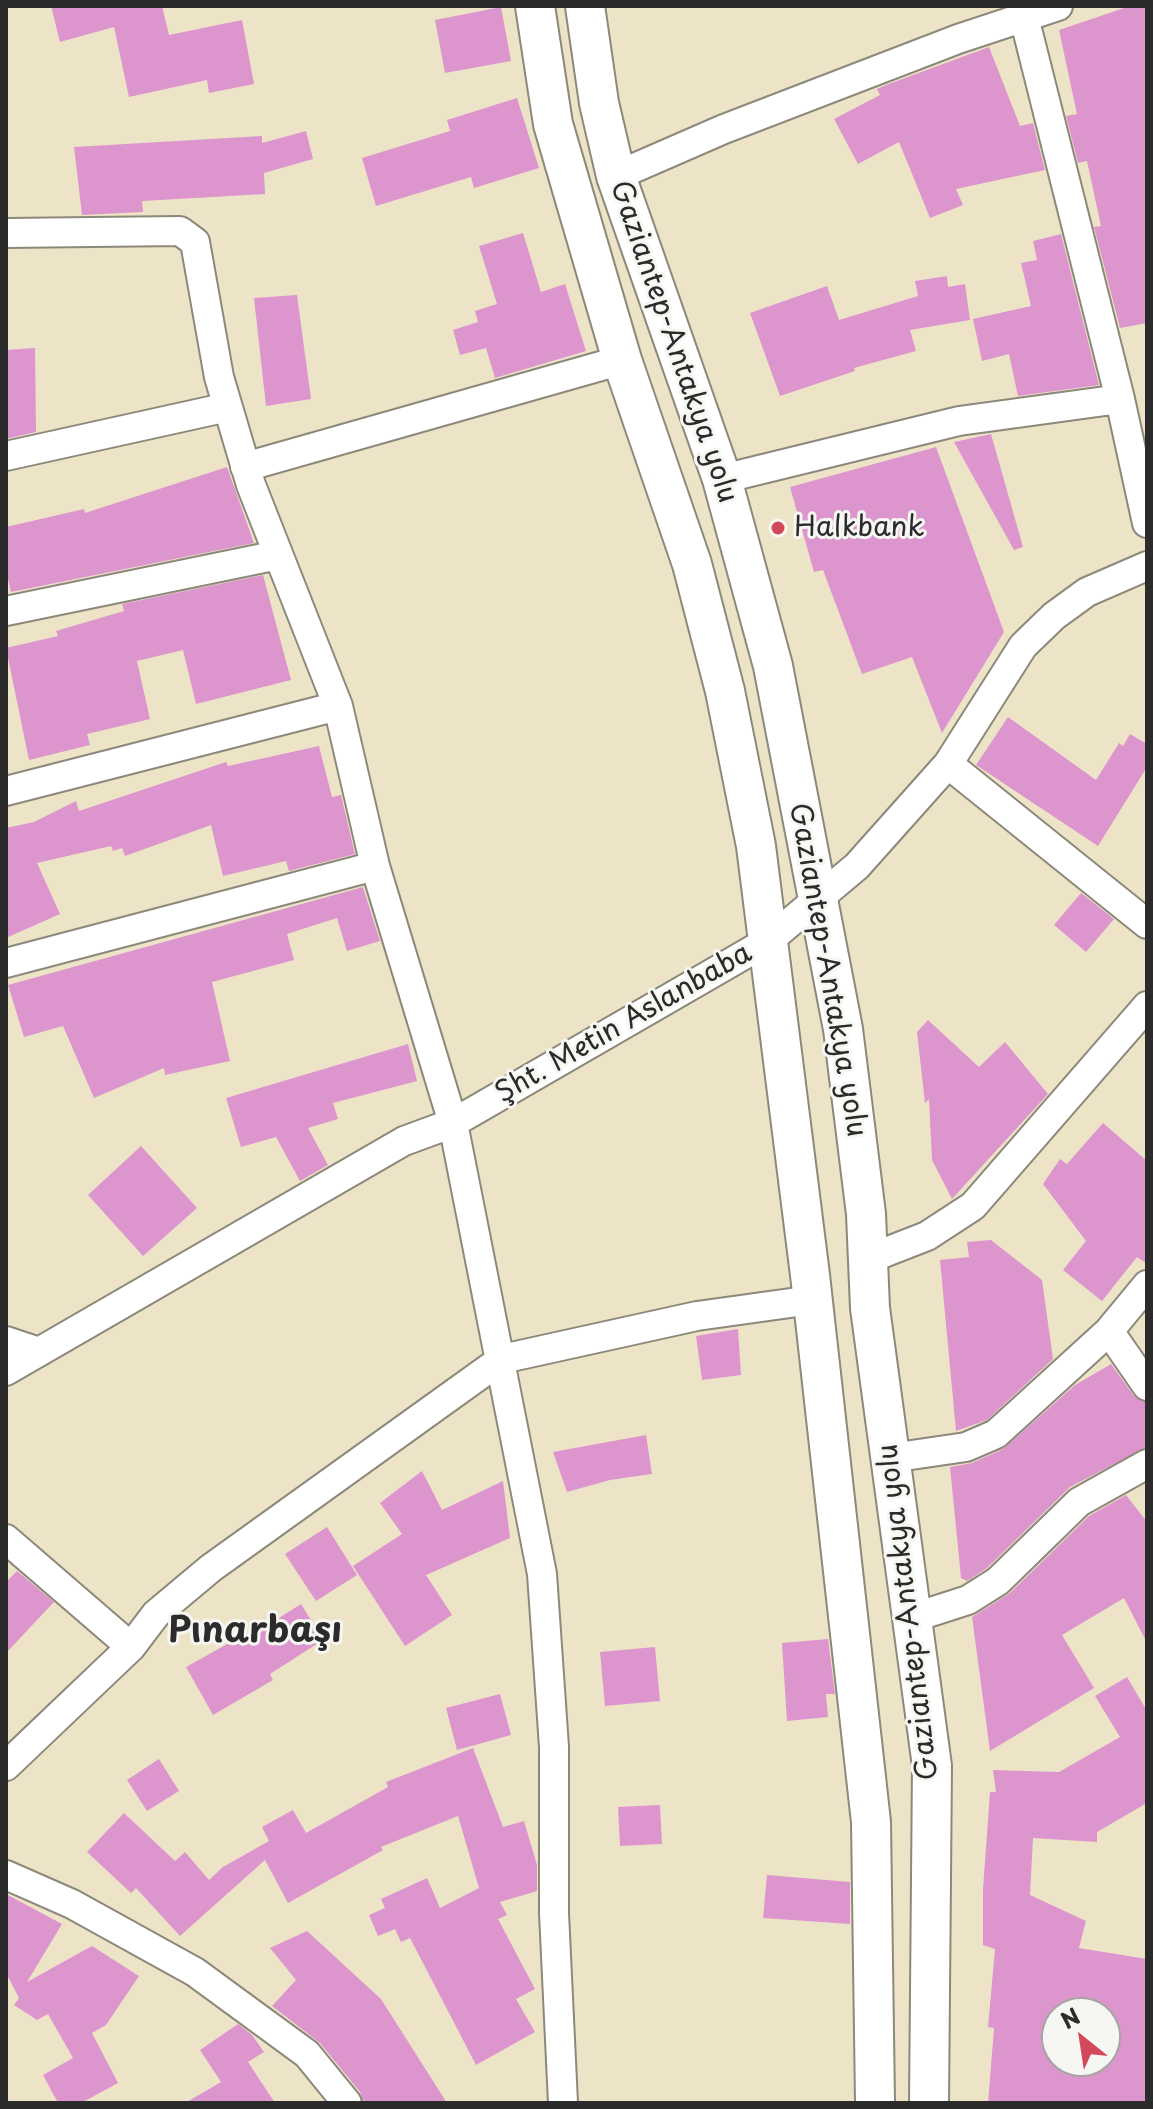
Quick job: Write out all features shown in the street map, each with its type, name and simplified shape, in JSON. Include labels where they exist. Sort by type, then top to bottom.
[{"type":"main road","name":"Gaziantep-Antakya yolu","points":[[535,6],[553,124],[622,360],[692,564],[725,691],[756,846],[812,1300],[871,1822],[875,2103]]},
{"type":"main road","name":"Gaziantep-Antakya yolu","points":[[585,6],[599,103],[616,176],[722,479],[773,666],[843,1029],[868,1259],[870,1308],[932,1766],[929,2103]]},
{"type":"street","points":[[616,176],[724,129],[1058,6]]},
{"type":"street","points":[[1024,17],[1120,399],[1147,523]]},
{"type":"street","points":[[6,233],[180,231],[195,242],[228,407],[245,467],[338,706],[375,866],[453,1123],[542,1574],[554,1747],[554,1913],[563,2103]]},
{"type":"street","points":[[245,467],[622,360]]},
{"type":"street","points":[[722,479],[959,421],[1120,399]]},
{"type":"street","points":[[6,456],[228,407]]},
{"type":"street","points":[[6,611],[278,555]]},
{"type":"street","name":"Şht. Metin Aslanbaba","points":[[6,1371],[404,1141],[453,1123],[768,941],[857,866],[948,764],[1023,646],[1054,616],[1087,592],[1147,566]]},
{"type":"street","points":[[6,791],[338,706]]},
{"type":"street","points":[[948,764],[1147,924]]},
{"type":"street","points":[[6,963],[375,866]]},
{"type":"street","points":[[868,1259],[927,1236],[973,1206],[1147,1006]]},
{"type":"street","points":[[891,1458],[966,1447],[996,1434],[1109,1331],[1147,1285]]},
{"type":"street","points":[[6,1766],[131,1647],[156,1614],[211,1568],[502,1359],[697,1316],[812,1300]]},
{"type":"street","points":[[1109,1331],[1147,1386]]},
{"type":"street","points":[[6,1341],[39,1352]]},
{"type":"street","points":[[912,1618],[940,1611],[983,1591],[998,1581],[1079,1502],[1147,1464]]},
{"type":"street","points":[[6,1539],[131,1647]]},
{"type":"street","points":[[6,1875],[72,1904],[195,1972],[307,2054],[347,2103]]},
{"type":"building","points":[[51,6],[162,6],[169,35],[242,20],[254,84],[209,93],[207,80],[129,97],[114,27],[60,42]]},
{"type":"building","points":[[1130,6],[1147,6],[1147,323],[1120,328],[1094,227],[1101,226],[1087,161],[1078,163],[1066,116],[1077,114],[1059,30]]},
{"type":"building","points":[[501,7],[511,61],[445,73],[435,20]]},
{"type":"building","points":[[989,47],[1020,126],[1033,123],[1045,170],[956,189],[963,205],[930,218],[899,142],[858,164],[834,119],[880,95],[877,89]]},
{"type":"building","points":[[517,98],[539,168],[474,188],[471,177],[376,206],[362,158],[450,131],[447,120]]},
{"type":"building","points":[[306,131],[313,159],[264,173],[265,194],[142,201],[143,212],[82,215],[74,147],[262,136],[262,143]]},
{"type":"building","points":[[523,233],[541,292],[565,284],[586,351],[495,378],[486,348],[460,355],[453,330],[478,322],[475,311],[497,304],[479,246]]},
{"type":"building","points":[[1061,234],[1099,385],[1018,396],[1009,354],[982,361],[973,319],[1031,306],[1021,263],[1037,260],[1033,241]]},
{"type":"building","points":[[947,276],[948,287],[965,284],[970,320],[910,330],[916,351],[854,368],[855,371],[780,396],[750,313],[827,286],[839,320],[918,296],[915,281]]},
{"type":"building","points":[[297,295],[311,399],[266,406],[254,298]]},
{"type":"building","points":[[35,348],[36,432],[6,439],[6,350]]},
{"type":"building","points":[[991,434],[1023,547],[1014,550],[954,442]]},
{"type":"building","points":[[936,447],[1004,632],[942,733],[912,657],[862,674],[823,570],[814,572],[790,487]]},
{"type":"building","points":[[227,467],[254,543],[11,592],[6,570],[6,527],[84,509],[85,513]]},
{"type":"building","points":[[263,575],[291,680],[196,704],[183,650],[137,661],[150,719],[87,734],[90,745],[29,760],[6,648],[58,636],[56,631],[124,611],[122,604]]},
{"type":"building","points":[[1008,717],[1096,780],[1119,743],[1123,746],[1130,734],[1147,744],[1147,767],[1098,846],[976,765]]},
{"type":"building","points":[[319,746],[332,797],[341,795],[355,854],[289,871],[286,861],[223,876],[211,825],[125,856],[122,848],[113,851],[111,846],[37,863],[60,914],[6,938],[6,828],[34,822],[76,801],[79,811],[226,762],[228,766]]},
{"type":"building","points":[[363,887],[380,941],[347,951],[337,918],[287,934],[294,960],[212,982],[230,1061],[165,1075],[164,1068],[94,1098],[63,1026],[24,1037],[8,985]]},
{"type":"building","points":[[1081,893],[1114,919],[1086,952],[1054,925]]},
{"type":"building","points":[[928,1020],[979,1067],[1005,1042],[1048,1094],[952,1199],[932,1160],[929,1099],[925,1103],[917,1032]]},
{"type":"building","points":[[408,1044],[417,1081],[333,1103],[338,1119],[308,1128],[328,1165],[300,1181],[276,1137],[241,1147],[226,1098]]},
{"type":"building","points":[[1103,1123],[1147,1161],[1147,1264],[1137,1257],[1102,1301],[1063,1270],[1086,1241],[1043,1184],[1060,1159],[1067,1164]]},
{"type":"building","points":[[141,1146],[197,1208],[143,1256],[88,1195]]},
{"type":"building","points":[[991,1240],[1042,1280],[1053,1359],[987,1420],[956,1431],[940,1260],[969,1257],[967,1242]]},
{"type":"building","points":[[738,1329],[741,1375],[702,1380],[696,1336]]},
{"type":"building","points":[[1111,1364],[1134,1396],[1147,1403],[1147,1447],[1070,1487],[987,1568],[967,1581],[961,1578],[950,1467],[972,1463],[1003,1449],[1075,1385]]},
{"type":"building","points":[[646,1435],[652,1474],[610,1480],[567,1492],[553,1452]]},
{"type":"building","points":[[422,1471],[442,1510],[503,1481],[510,1538],[426,1575],[452,1615],[405,1646],[353,1566],[402,1534],[380,1503]]},
{"type":"building","points":[[1126,1495],[1147,1522],[1147,1643],[1124,1598],[1062,1635],[1094,1688],[990,1751],[972,1617],[1010,1593],[1089,1516]]},
{"type":"building","points":[[327,1527],[357,1575],[316,1601],[285,1554]]},
{"type":"building","points":[[17,1571],[54,1602],[6,1653],[6,1582]]},
{"type":"building","points":[[301,1604],[323,1640],[270,1674],[273,1680],[213,1715],[186,1667],[247,1633],[249,1637]]},
{"type":"building","points":[[828,1639],[835,1694],[826,1694],[828,1717],[787,1721],[782,1643]]},
{"type":"building","points":[[655,1647],[660,1701],[605,1706],[600,1652]]},
{"type":"building","points":[[1127,1677],[1147,1711],[1147,1803],[1097,1832],[1097,1842],[1033,1838],[1030,1895],[1086,1921],[1079,1948],[1147,1959],[1147,2103],[988,2103],[994,2028],[988,2027],[995,1949],[983,1945],[983,1889],[990,1792],[996,1792],[993,1770],[1059,1772],[1120,1737],[1095,1696]]},
{"type":"building","points":[[500,1694],[511,1735],[457,1750],[446,1708]]},
{"type":"building","points":[[473,1748],[503,1827],[524,1821],[537,1865],[537,1891],[500,1902],[507,1915],[498,1919],[535,1989],[516,1999],[535,2032],[476,2065],[410,1938],[401,1942],[395,1929],[378,1936],[369,1915],[385,1908],[381,1899],[427,1878],[440,1908],[479,1888],[458,1816],[381,1847],[383,1850],[288,1903],[265,1860],[180,1936],[136,1888],[131,1893],[87,1852],[124,1813],[175,1861],[185,1852],[209,1880],[223,1867],[269,1841],[262,1827],[293,1810],[306,1833],[388,1787],[386,1782]]},
{"type":"building","points":[[159,1759],[179,1791],[147,1811],[127,1780]]},
{"type":"building","points":[[660,1805],[662,1844],[620,1846],[618,1807]]},
{"type":"building","points":[[767,1875],[850,1882],[850,1924],[763,1918]]},
{"type":"building","points":[[6,1894],[62,1924],[27,1982],[92,1946],[139,1976],[106,2025],[92,2033],[118,2083],[81,2103],[58,2103],[43,2075],[73,2058],[48,2014],[37,2020],[14,2005],[19,1998],[6,1973]]},
{"type":"building","points":[[307,1931],[381,1999],[447,2103],[364,2103],[360,2092],[320,2043],[272,2006],[296,1980],[270,1948]]},
{"type":"building","points":[[238,2024],[252,2035],[264,2052],[248,2062],[275,2103],[185,2103],[221,2082],[200,2050]]},
{"type":"place","name":"Halkbank","points":[[778,528]]},
{"type":"district","name":"Pınarbaşı","points":[[255,1632]]}]
